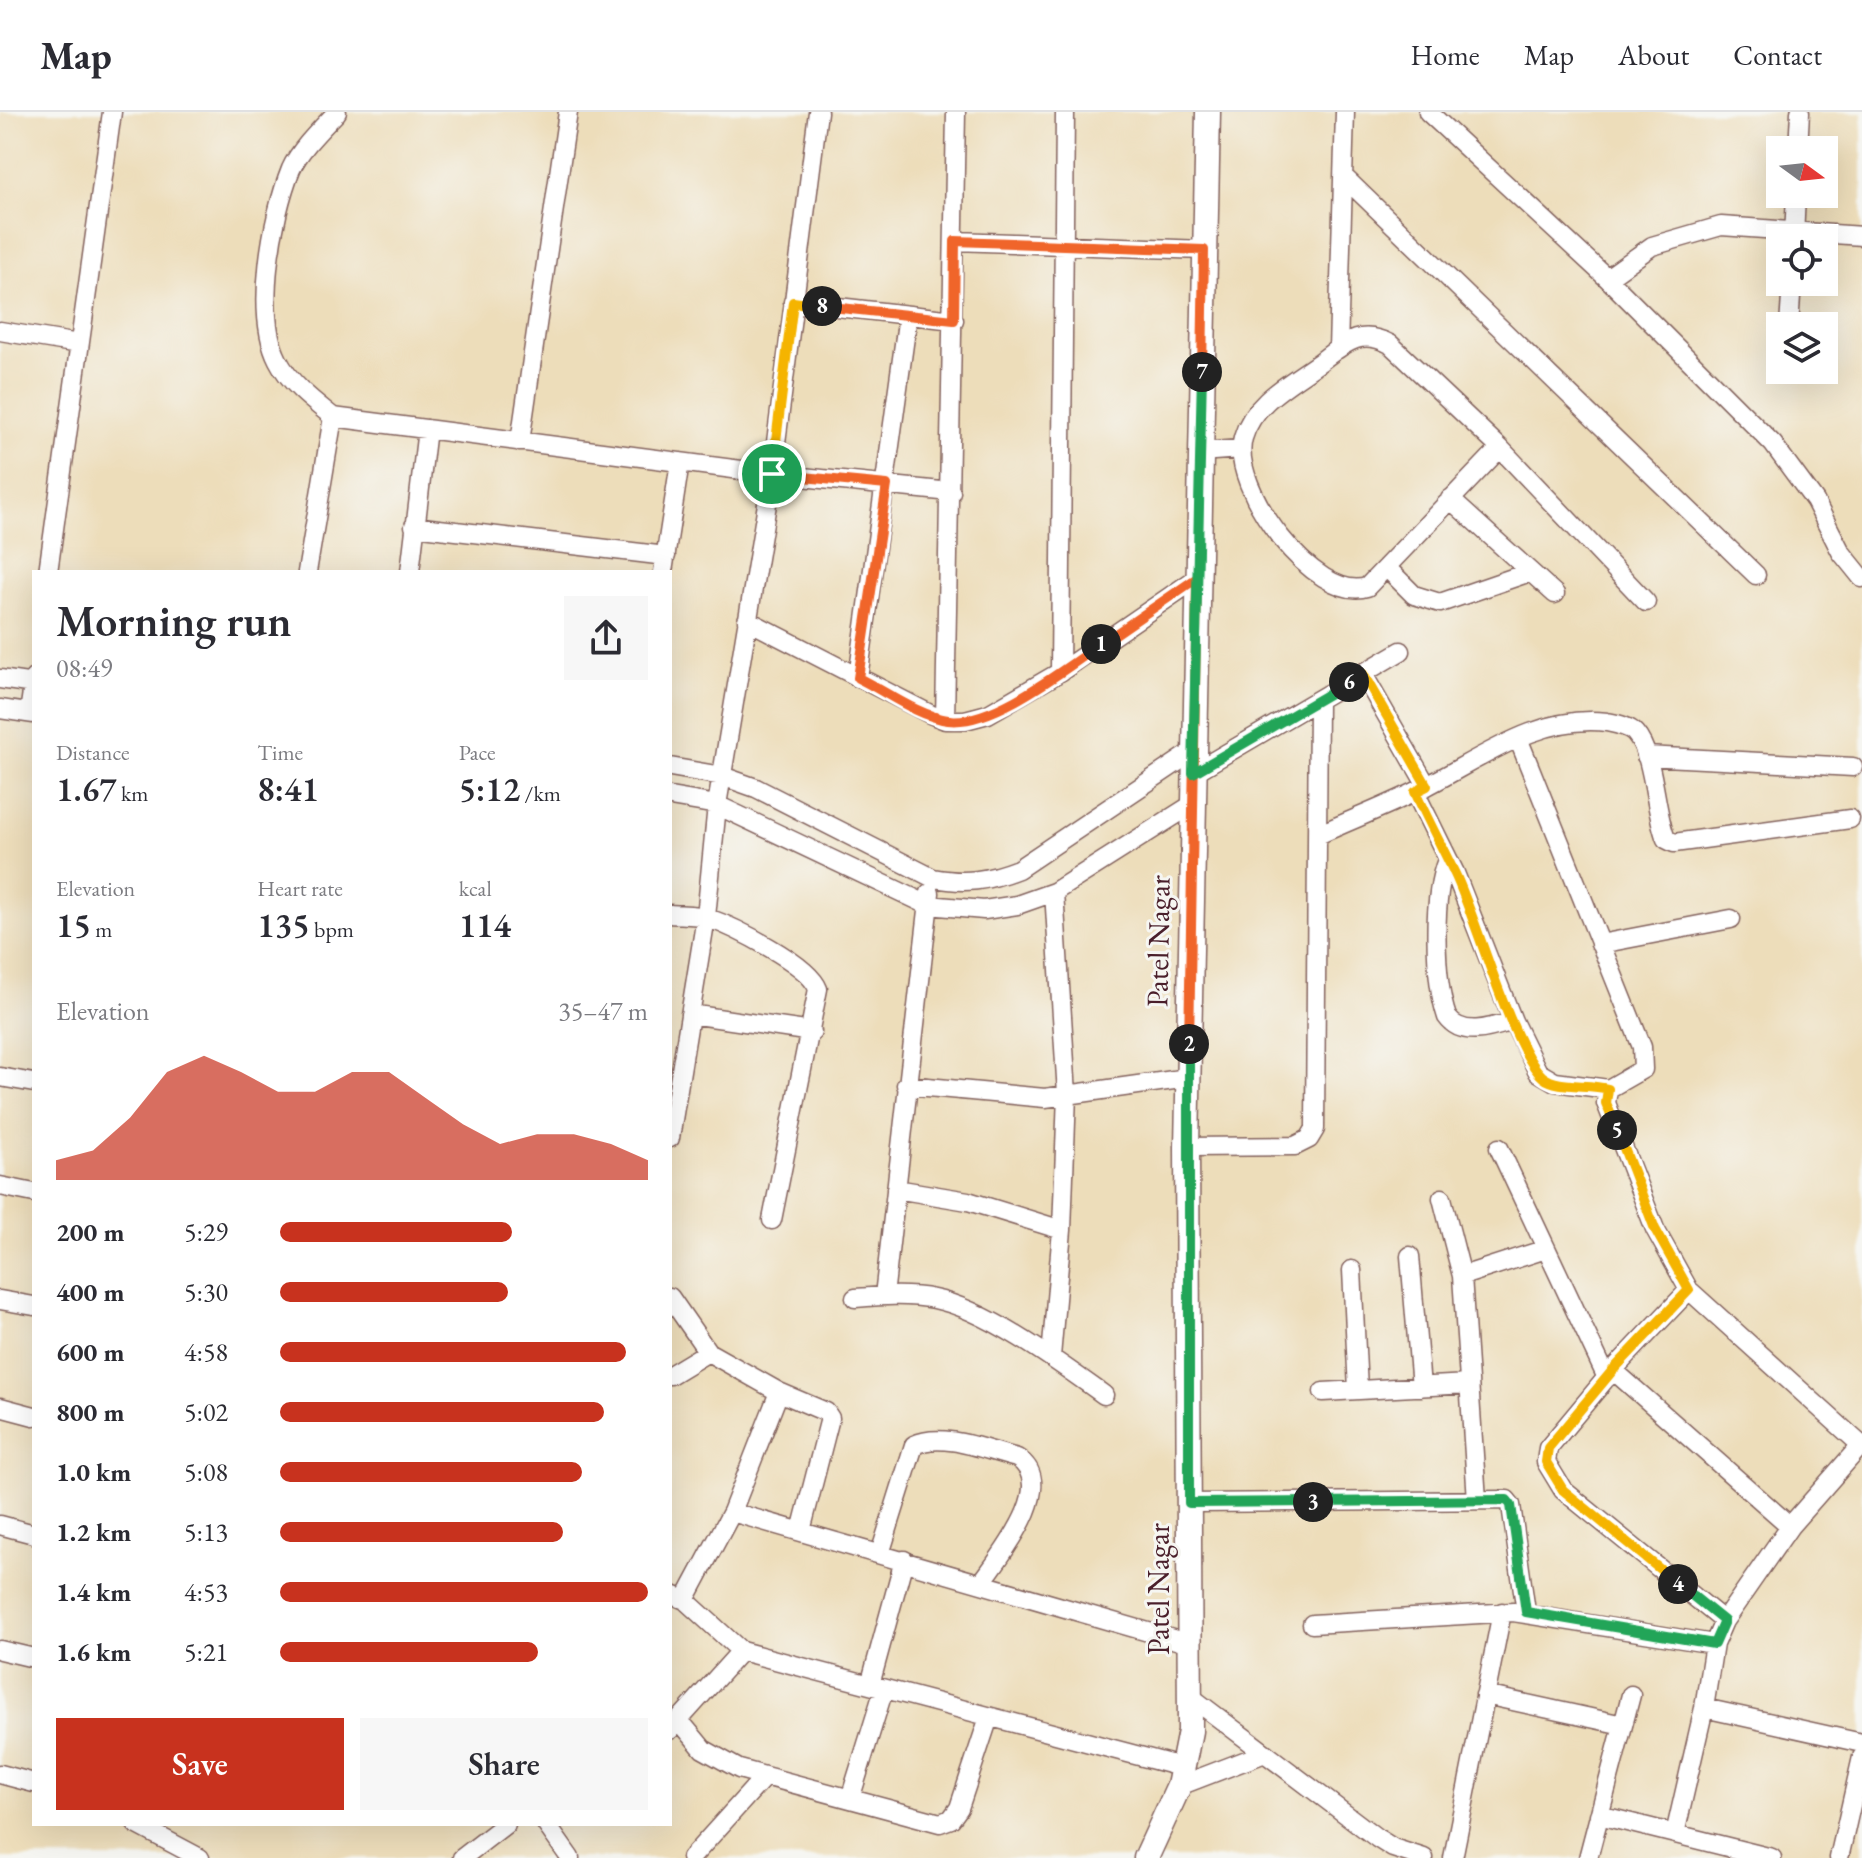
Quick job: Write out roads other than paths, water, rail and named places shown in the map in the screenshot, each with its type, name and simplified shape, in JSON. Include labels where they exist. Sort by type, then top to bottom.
[{"type":"street","points":[[48,570],[112,112]]},
{"type":"street","points":[[337,112],[292,166],[267,271],[269,330],[278,360],[302,392],[333,417],[772,474],[951,492]]},
{"type":"street","points":[[520,442],[568,112]]},
{"type":"street","points":[[672,1126],[706,917],[717,805],[772,474],[818,112]]},
{"type":"street","points":[[945,720],[956,112]]},
{"type":"street","points":[[1060,672],[1065,112]]},
{"type":"street","name":"Patel Nagar","points":[[1146,1858],[1182,1777],[1191,1697],[1187,1147],[1208,112]]},
{"type":"street","points":[[1338,349],[1345,112]]},
{"type":"street","points":[[1428,112],[1607,278],[1773,444],[1815,501],[1841,552],[1862,578]]},
{"type":"street","points":[[1799,136],[1800,112]]},
{"type":"street","points":[[1343,176],[1756,575]]},
{"type":"street","points":[[1607,278],[1652,246],[1690,232],[1721,226],[1766,231]]},
{"type":"street","points":[[1838,235],[1862,236]]},
{"type":"street","points":[[955,241],[1204,250]]},
{"type":"street","points":[[793,302],[954,320]]},
{"type":"street","points":[[858,678],[908,315]]},
{"type":"street","points":[[0,331],[79,344]]},
{"type":"street","points":[[1500,448],[1367,587],[1343,588],[1292,553],[1247,481],[1240,460],[1250,422],[1266,400],[1353,338],[1365,335],[1390,344],[1500,448],[1646,602]]},
{"type":"street","points":[[307,570],[333,417]]},
{"type":"street","points":[[410,570],[427,429]]},
{"type":"street","points":[[1200,452],[1241,449]]},
{"type":"street","points":[[414,526],[664,564],[680,462]]},
{"type":"street","points":[[1450,499],[1555,594]]},
{"type":"street","points":[[1386,567],[1414,595],[1440,603],[1530,572]]},
{"type":"street","points":[[747,620],[945,720],[965,720],[988,714],[1060,672],[1197,578]]},
{"type":"street","points":[[672,767],[722,776],[756,788],[933,878],[966,884],[990,880],[1018,869],[1194,762],[1318,700],[1401,651]]},
{"type":"street","points":[[1363,674],[1421,789],[1525,1050],[1546,1079],[1608,1089],[1636,1076],[1645,1060],[1518,738]]},
{"type":"street","points":[[0,679],[32,684]]},
{"type":"street","points":[[1187,1147],[1295,1146],[1309,1139],[1315,1129],[1320,834],[1318,700]]},
{"type":"street","points":[[0,709],[32,713]]},
{"type":"street","points":[[1320,834],[1421,789],[1518,738],[1554,725],[1590,720],[1618,724],[1634,731],[1646,756],[1661,827],[1666,839],[1674,843],[1850,819]]},
{"type":"street","points":[[1646,756],[1853,767]]},
{"type":"street","points":[[672,797],[717,805],[928,905],[984,910],[1017,905],[1054,892],[1193,804]]},
{"type":"street","points":[[1447,860],[1439,885],[1437,923],[1447,1017],[1453,1026],[1463,1029],[1488,1029],[1513,1021]]},
{"type":"street","points":[[884,1296],[906,1085],[933,878]]},
{"type":"street","points":[[1051,1357],[1062,1230],[1067,1094],[1054,892]]},
{"type":"street","points":[[672,914],[706,917],[800,965],[813,978],[818,989],[812,1032],[772,1220]]},
{"type":"street","points":[[1600,944],[1731,919]]},
{"type":"street","points":[[690,1014],[812,1032]]},
{"type":"street","points":[[0,1077],[32,1083]]},
{"type":"street","points":[[906,1085],[1032,1097],[1188,1078]]},
{"type":"street","points":[[1608,1089],[1606,1103],[1655,1229],[1689,1290],[1861,1444],[1790,1526],[1724,1621],[1714,1644],[1704,1708],[1675,1834]]},
{"type":"street","points":[[1499,1148],[1610,1374],[1790,1526]]},
{"type":"street","points":[[0,1186],[32,1193]]},
{"type":"street","points":[[896,1189],[968,1201],[1062,1230]]},
{"type":"street","points":[[1442,1198],[1462,1276],[1477,1500]]},
{"type":"street","points":[[1462,1276],[1546,1249]]},
{"type":"street","points":[[1410,1256],[1421,1387]]},
{"type":"street","points":[[1352,1270],[1358,1390]]},
{"type":"street","points":[[1689,1290],[1610,1374],[1548,1448],[1546,1462],[1563,1490],[1724,1621]]},
{"type":"street","points":[[855,1298],[884,1296],[950,1303],[1051,1357],[1104,1395]]},
{"type":"street","points":[[0,1300],[32,1306]]},
{"type":"street","points":[[672,1300],[708,1352],[779,1392],[826,1412],[830,1418],[801,1531]]},
{"type":"street","points":[[672,1374],[708,1352]]},
{"type":"street","points":[[1323,1392],[1468,1384]]},
{"type":"street","points":[[779,1392],[732,1512],[678,1597],[741,1651],[989,1717],[1182,1777],[1265,1753]]},
{"type":"street","points":[[0,1407],[32,1415]]},
{"type":"street","points":[[880,1554],[914,1445],[922,1441],[944,1441],[1017,1458],[1027,1464],[1032,1477],[1031,1497],[1019,1529],[982,1582]]},
{"type":"street","points":[[1189,1503],[1500,1499],[1511,1505],[1526,1612]]},
{"type":"street","points":[[732,1512],[1190,1644]]},
{"type":"street","points":[[0,1525],[32,1533]]},
{"type":"street","points":[[850,1799],[904,1560]]},
{"type":"street","points":[[1453,1858],[1502,1612]]},
{"type":"street","points":[[1312,1624],[1526,1612],[1714,1644]]},
{"type":"street","points":[[0,1650],[32,1658]]},
{"type":"street","points":[[741,1651],[675,1725],[722,1762],[940,1823],[951,1819],[966,1791],[989,1717]]},
{"type":"street","points":[[1485,1695],[1623,1725]]},
{"type":"street","points":[[1588,1858],[1631,1695]]},
{"type":"street","points":[[1191,1697],[1377,1838],[1393,1848],[1424,1858]]},
{"type":"street","points":[[1704,1708],[1862,1743]]},
{"type":"street","points":[[1839,1858],[1862,1757]]},
{"type":"street","points":[[0,1774],[32,1782]]},
{"type":"street","points":[[691,1858],[765,1776]]},
{"type":"street","points":[[1599,1815],[1675,1834],[1711,1852],[1772,1858]]},
{"type":"street","points":[[140,1826],[200,1858]]},
{"type":"street","points":[[462,1858],[503,1826]]},
{"type":"street","points":[[555,1827],[570,1858]]}]
